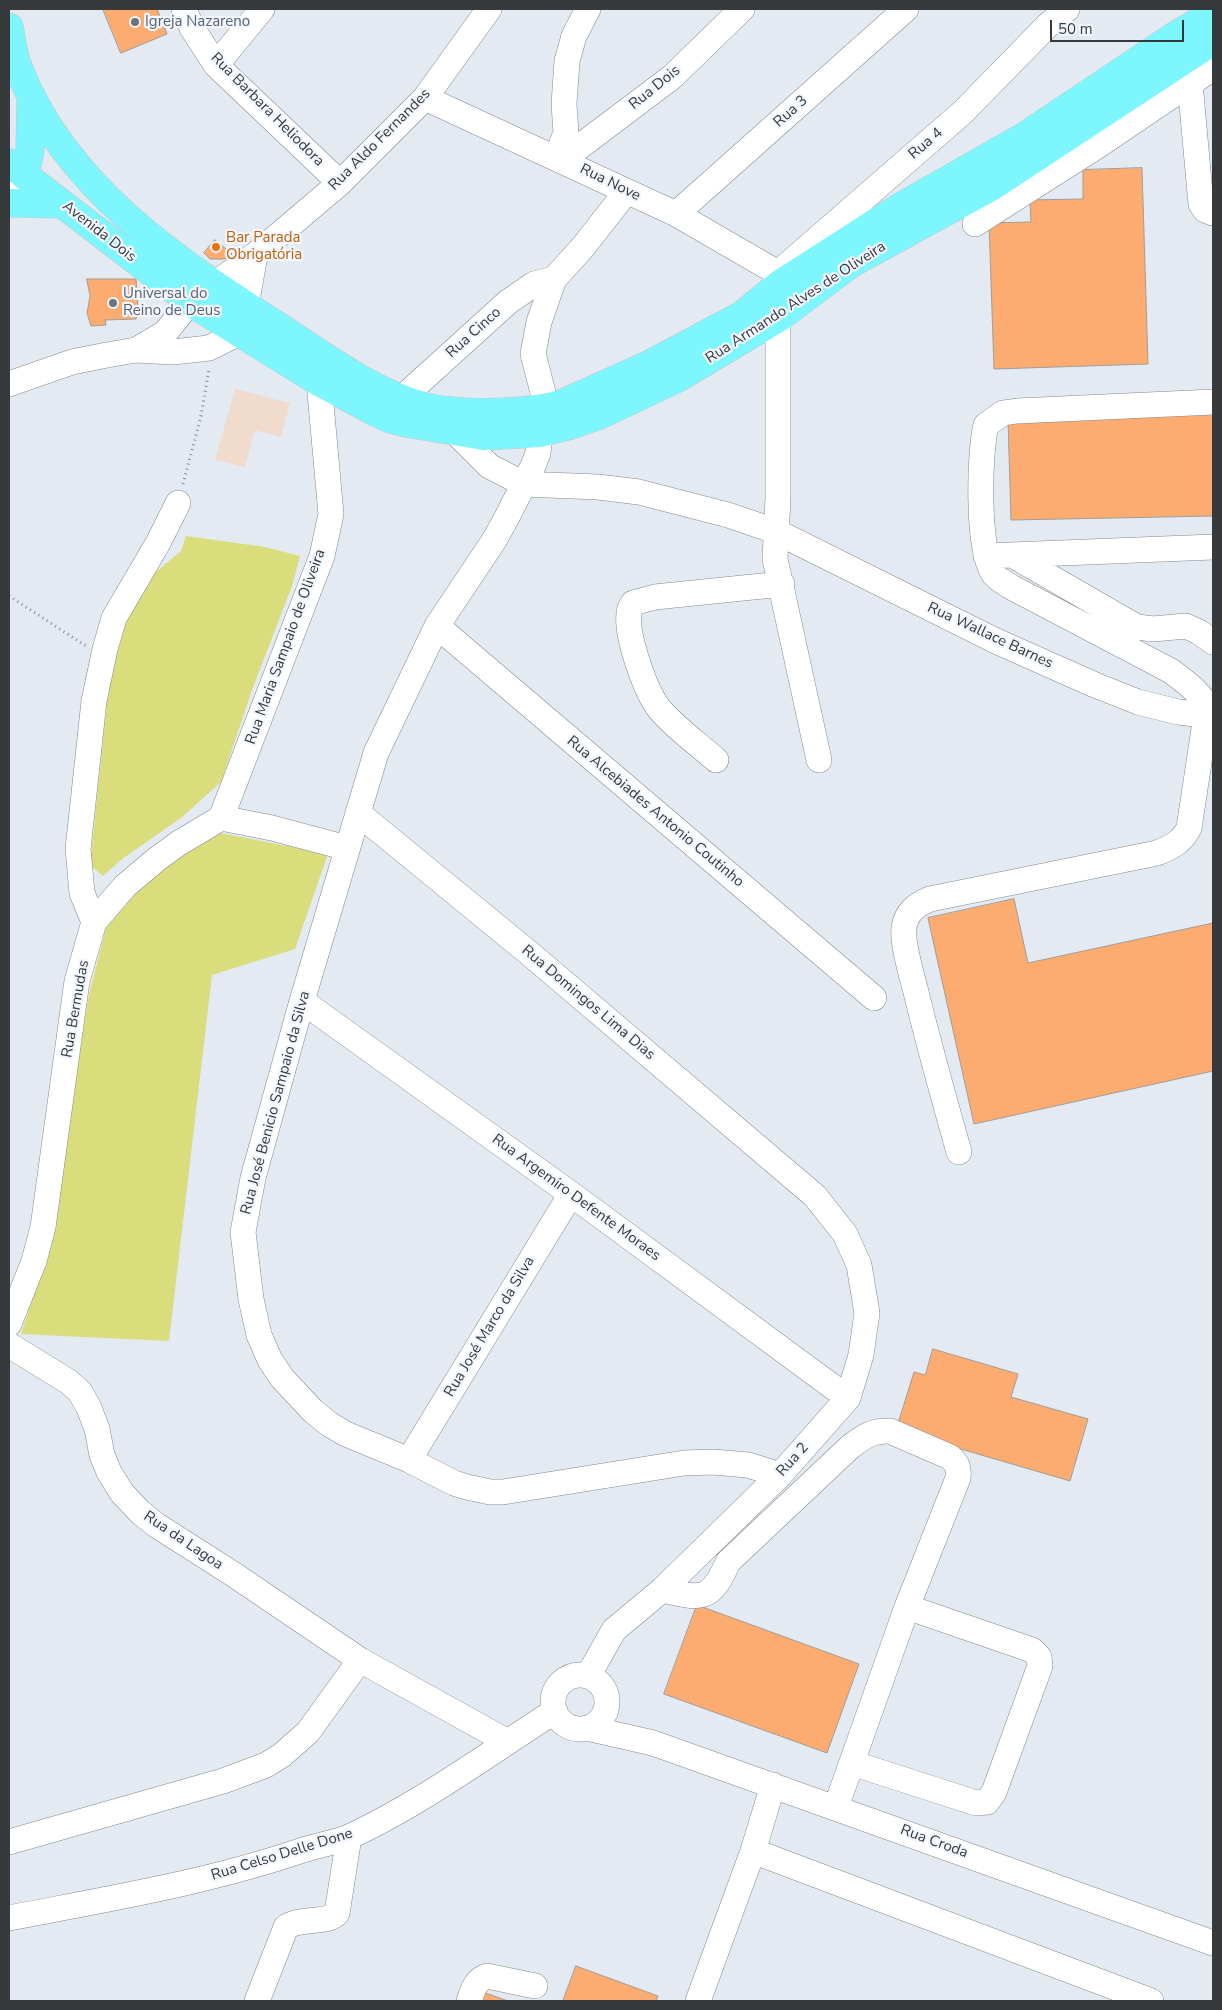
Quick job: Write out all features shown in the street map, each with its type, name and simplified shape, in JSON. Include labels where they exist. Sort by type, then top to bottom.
[{"type":"main road","name":"Rua Armando Alves de Oliveira","points":[[190,302],[319,382],[390,419],[484,436],[543,420],[561,404],[656,361],[742,315],[779,278],[1025,136],[1173,37],[1213,13]]},
{"type":"main road","name":"Rua Armando Alves de Oliveira","points":[[9,27],[13,70],[31,95],[52,132],[101,194],[151,238],[214,285],[343,368],[400,399],[452,412],[480,412],[543,420],[568,426],[600,415],[678,378],[780,317],[852,263],[991,187],[1213,41]]},
{"type":"main road","points":[[14,176],[30,150],[31,95]]},
{"type":"main road","name":"Avenida Dois","points":[[14,176],[62,204],[190,302]]},
{"type":"main road","points":[[9,203],[62,204]]},
{"type":"street","name":"Rua Barbara Heliodora","points":[[184,9],[192,28],[216,65],[340,182]]},
{"type":"street","points":[[216,65],[262,9]]},
{"type":"street","name":"Rua Aldo Fernandes","points":[[136,350],[165,333],[190,302],[254,255],[340,182],[425,98],[489,9]]},
{"type":"street","points":[[559,159],[566,133],[564,104],[566,61],[574,36],[588,9]]},
{"type":"street","name":"Rua Dois","points":[[559,159],[672,77],[742,9]]},
{"type":"street","name":"Rua 3","points":[[676,214],[906,9]]},
{"type":"street","name":"Rua 4","points":[[779,278],[963,112],[1048,24],[1067,9]]},
{"type":"street","points":[[975,224],[1099,145],[1213,68]]},
{"type":"street","points":[[1190,83],[1201,204],[1205,210],[1213,213]]},
{"type":"street","name":"Rua Nove","points":[[425,98],[676,214],[779,278]]},
{"type":"street","points":[[524,484],[538,453],[543,420],[533,354],[539,322],[554,279],[583,247],[626,192]]},
{"type":"street","points":[[9,384],[72,362],[136,350],[172,352],[209,348],[239,333],[246,306],[254,255]]},
{"type":"street","points":[[779,278],[776,559],[819,760]]},
{"type":"street","name":"Rua Cinco","points":[[400,399],[508,302],[534,284],[554,279]]},
{"type":"street","name":"Rua Maria Sampaio de Oliveira","points":[[221,818],[322,556],[330,514],[319,382]]},
{"type":"street","points":[[959,1152],[932,1059],[909,968],[903,930],[906,919],[919,904],[930,899],[1157,853],[1177,844],[1189,828],[1211,716],[1204,699],[1192,686],[1171,671],[1011,587],[993,575],[986,556],[982,505],[982,444],[986,425],[1003,413],[1017,411],[1213,402]]},
{"type":"street","name":"Rua Wallace Barnes","points":[[455,432],[489,466],[524,484],[598,487],[639,492],[728,514],[776,531],[996,641],[1095,685],[1138,702],[1178,712],[1211,716]]},
{"type":"street","name":"Rua José Benicio Sampaio da Silva","points":[[524,484],[495,539],[437,626],[376,754],[302,1001],[253,1178],[243,1232],[248,1276],[257,1326],[270,1360],[282,1378],[313,1411],[329,1424],[346,1434],[409,1460],[454,1483],[478,1490],[503,1492],[684,1463],[713,1462],[748,1465],[780,1475]]},
{"type":"street","points":[[94,922],[82,893],[78,849],[94,702],[103,657],[114,618],[138,579],[178,503]]},
{"type":"street","points":[[986,556],[1213,546]]},
{"type":"street","points":[[1012,555],[1138,627],[1153,629],[1186,626],[1206,637]]},
{"type":"street","points":[[716,760],[660,710],[650,693],[635,655],[629,616],[633,603],[655,597],[782,584]]},
{"type":"street","name":"Rua Alcebiades Antonio Coutinho","points":[[437,626],[874,998]]},
{"type":"street","name":"Rua Domingos Lima Dias","points":[[358,812],[536,959],[815,1196]]},
{"type":"street","points":[[221,818],[272,828],[347,848]]},
{"type":"street","name":"Rua Bermudas","points":[[9,1324],[34,1261],[43,1227],[77,981],[94,922],[125,886],[179,843],[221,818]]},
{"type":"street","name":"Rua Argemiro Defente Moraes","points":[[302,1001],[572,1194],[848,1398]]},
{"type":"street","name":"Rua José Marco da Silva","points":[[409,1460],[572,1194]]},
{"type":"street","name":"Rua 2","points":[[588,1676],[614,1630],[662,1590],[780,1475],[848,1398],[861,1355],[867,1313],[859,1265],[845,1234],[815,1196]]},
{"type":"street","name":"Rua da Lagoa","points":[[9,1346],[69,1382],[80,1392],[97,1429],[102,1455],[109,1472],[122,1493],[140,1512],[360,1660],[508,1742]]},
{"type":"street","points":[[662,1590],[700,1597],[712,1590],[720,1581],[728,1562],[850,1447],[870,1433],[884,1430],[890,1431],[950,1457],[959,1469],[958,1478],[907,1607],[836,1807]]},
{"type":"street","points":[[852,1763],[976,1804],[987,1802],[994,1792],[1040,1666],[1039,1657],[1032,1650],[907,1607]]},
{"type":"street","points":[[9,1842],[223,1781],[266,1765],[282,1755],[308,1732],[360,1660]]},
{"type":"street","points":[[578,1675],[588,1676],[604,1688],[607,1697],[607,1707],[603,1716],[596,1724],[587,1728],[568,1726],[560,1720],[555,1711],[553,1701],[555,1691],[569,1677],[578,1675]]},
{"type":"street","name":"Rua Croda","points":[[607,1707],[653,1743]]},
{"type":"street","name":"Rua Celso Delle Done","points":[[9,1918],[192,1883],[349,1836],[424,1796],[555,1711]]},
{"type":"street","name":"Rua Croda","points":[[587,1728],[653,1743],[1213,1943]]},
{"type":"street","points":[[698,2001],[753,1851],[773,1785]]},
{"type":"street","points":[[257,2001],[286,1928],[292,1923],[302,1920],[330,1918],[337,1913],[349,1836]]},
{"type":"street","points":[[753,1851],[1151,2001]]},
{"type":"street","points":[[469,2001],[476,1983],[480,1978],[487,1976],[535,1986]]},
{"type":"path","points":[[178,503],[207,389],[209,348]]},
{"type":"path","points":[[9,596],[103,657]]},
{"type":"shaded area","points":[[235,389],[290,403],[281,437],[255,430],[245,467],[215,460]]},
{"type":"green space","points":[[186,536],[265,547],[300,556],[292,586],[252,690],[221,782],[181,818],[122,859],[103,876],[90,865],[108,693],[120,624],[144,582],[181,551]]},
{"type":"green space","points":[[220,833],[328,854],[295,949],[212,975],[169,1341],[21,1334],[49,1249],[88,999],[106,928],[145,883],[177,856]]},
{"type":"building","name":"Igreja Nazareno","points":[[103,9],[157,9],[167,34],[121,53]]},
{"type":"building","points":[[1142,168],[1148,364],[994,369],[989,223],[1031,222],[1030,200],[1083,199],[1083,170]]},
{"type":"building","name":"Bar Parada Obrigatória","points":[[215,240],[232,254],[225,259],[210,259],[204,253]]},
{"type":"building","name":"Universal do Reino de Deus","points":[[87,279],[136,279],[138,310],[136,319],[105,320],[106,325],[91,326],[87,313],[90,296]]},
{"type":"building","points":[[1213,415],[1213,516],[1011,520],[1008,420]]},
{"type":"building","points":[[1014,899],[1028,963],[1213,923],[1213,1071],[974,1124],[928,918]]},
{"type":"building","points":[[933,1349],[1018,1374],[1011,1397],[1088,1419],[1070,1481],[896,1430],[914,1372],[925,1375]]},
{"type":"building","points":[[697,1605],[859,1664],[827,1753],[664,1694]]},
{"type":"building","points":[[576,1966],[658,1996],[656,2001],[563,2001]]},
{"type":"building","points":[[480,1991],[508,2001],[477,2001]]},
{"type":"place","name":"Igreja Nazareno","points":[[135,22]]},
{"type":"place","name":"Bar Parada Obrigatória","points":[[216,247]]},
{"type":"place","name":"Universal do Reino de Deus","points":[[113,303]]}]
